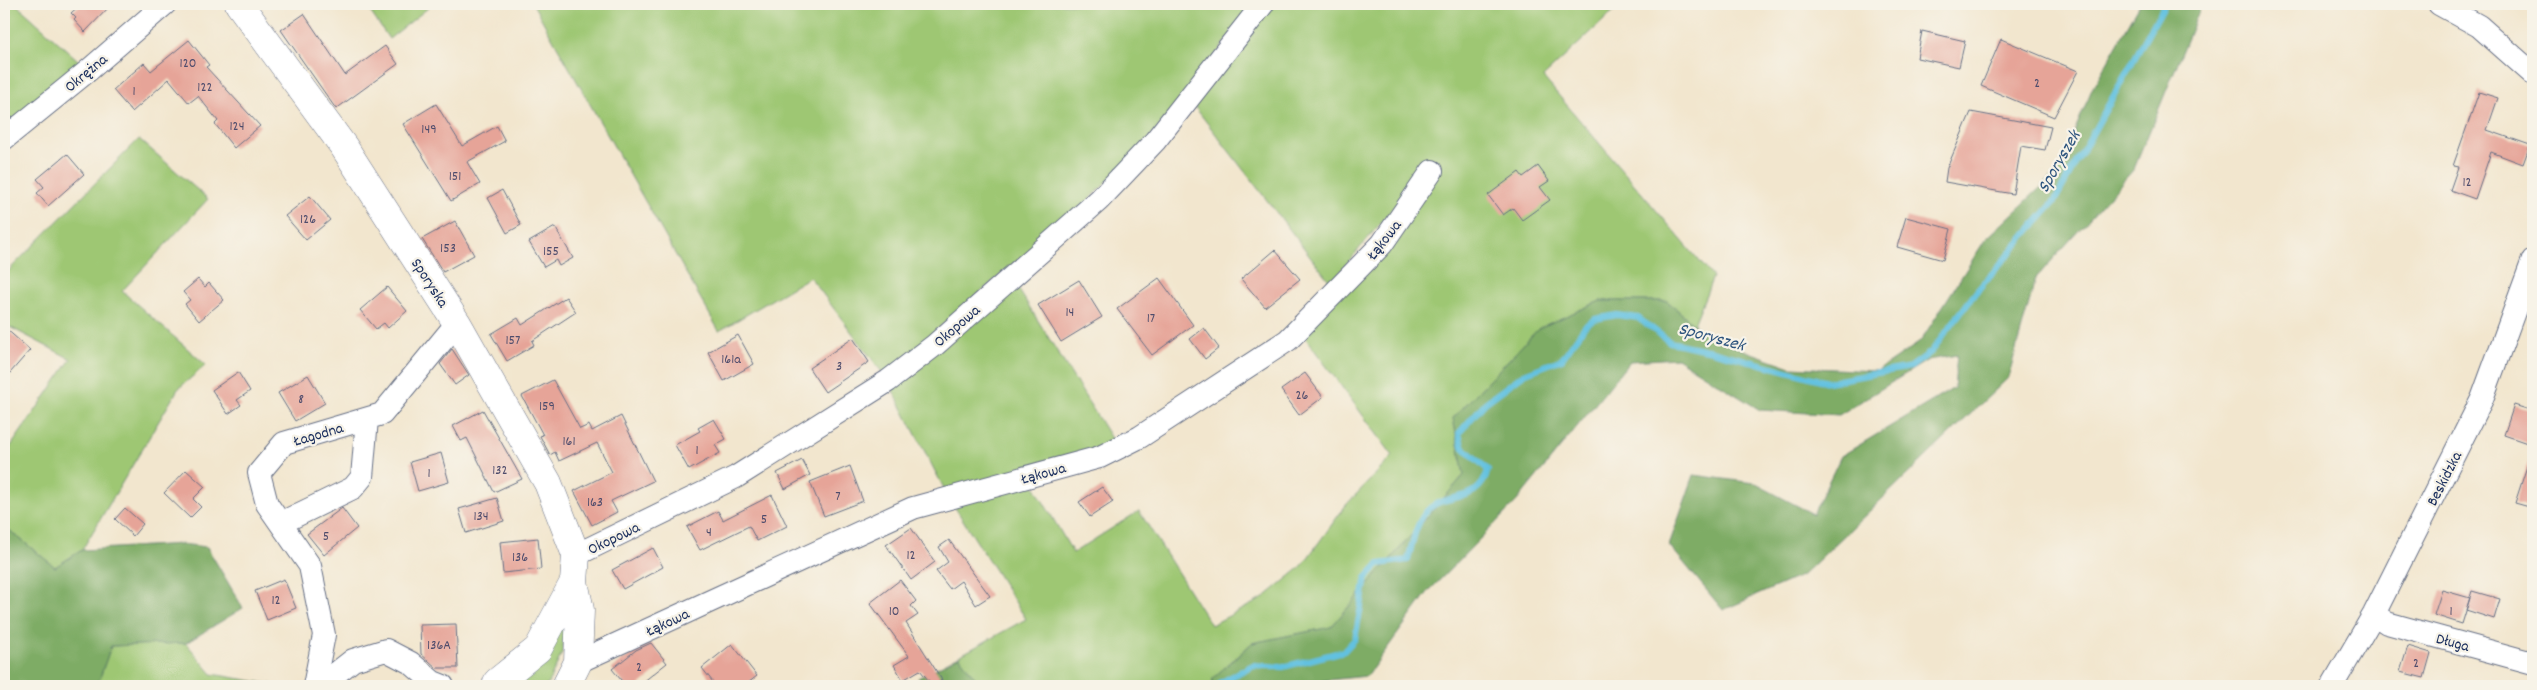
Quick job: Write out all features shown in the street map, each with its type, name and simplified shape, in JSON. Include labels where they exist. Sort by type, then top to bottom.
[{"type":"street","name":"Okrężna","points":[[4,139],[90,70],[166,4]]},
{"type":"street","name":"Sporyska","points":[[239,4],[344,147],[457,322],[548,483],[576,555],[574,582],[580,610],[578,662],[566,686]]},
{"type":"street","name":"Okopowa","points":[[576,555],[736,477],[888,381],[935,345],[1099,200],[1155,141],[1263,4]]},
{"type":"street","points":[[2439,4],[2479,26],[2533,74]]},
{"type":"street","name":"Łąkowa","points":[[578,662],[913,508],[1100,457],[1140,437],[1288,340],[1382,244],[1432,171]]},
{"type":"street","name":"Beskidzka","points":[[2332,686],[2374,614],[2482,399],[2533,260]]},
{"type":"street","name":"Łagodna","points":[[314,686],[324,635],[310,566],[267,504],[259,474],[284,443],[382,414],[457,322]]},
{"type":"street","points":[[281,523],[353,488],[362,477],[367,420]]},
{"type":"street","name":"Sporyska","points":[[496,686],[497,682],[538,649],[574,582]]},
{"type":"street","name":"Długa","points":[[2374,614],[2387,623],[2533,663]]},
{"type":"street","points":[[320,686],[353,660],[386,650],[411,663],[433,682],[443,686]]},
{"type":"green space","points":[[4,4],[16,4],[89,70],[4,139]]},
{"type":"green space","points":[[365,4],[433,4],[389,39]]},
{"type":"green space","points":[[533,4],[1255,4],[1152,136],[1096,193],[884,375],[810,277],[719,331]]},
{"type":"green space","points":[[1263,4],[1621,4],[1543,77],[1713,277],[1694,324],[1667,301],[1600,301],[1539,328],[1453,418],[1464,475],[1331,627],[1252,643],[1213,678],[1212,686],[981,686],[959,656],[1026,619],[949,498],[888,381],[1014,282],[1117,448],[1029,477],[1073,553],[1139,511],[1211,625],[1262,599],[1301,567],[1346,505],[1393,456],[1304,336],[1431,162],[1331,283],[1194,106]]},
{"type":"green space","points":[[2140,4],[2202,4],[2134,169],[2036,278],[2008,378],[1803,575],[1723,610],[1669,545],[1694,475],[1754,483],[1813,514],[1841,456],[1954,388],[1957,355],[1928,360],[1839,415],[1760,410],[1677,358],[1630,361],[1517,501],[1428,592],[1367,676],[1272,686],[1212,686],[1213,678],[1252,643],[1331,627],[1464,475],[1453,418],[1539,328],[1600,301],[1667,301],[1710,338],[1791,367],[1877,371],[1920,342],[1985,240],[2058,171],[2092,89]]},
{"type":"green space","points":[[139,139],[208,199],[122,291],[206,365],[178,389],[82,550],[55,567],[4,526],[4,456],[71,359],[4,324],[4,275]]},
{"type":"green space","points":[[4,526],[55,567],[82,550],[181,544],[207,547],[243,608],[186,643],[111,646],[97,686],[4,686]]},
{"type":"green space","points":[[566,626],[562,653],[547,686],[511,686],[558,628]]},
{"type":"green space","points":[[186,643],[212,674],[282,686],[97,686],[111,646]]},
{"type":"green space","points":[[959,656],[981,686],[923,686],[918,678]]},
{"type":"building","points":[[81,4],[112,4],[85,32],[74,20],[76,18],[71,13]]},
{"type":"building","points":[[304,14],[345,75],[385,46],[398,64],[336,109],[281,30]]},
{"type":"building","points":[[1922,31],[1965,41],[1959,67],[1917,58]]},
{"type":"building","points":[[2001,39],[2078,71],[2054,117],[1981,86]]},
{"type":"building","points":[[189,40],[209,65],[206,67],[260,126],[234,148],[215,124],[218,121],[198,96],[189,103],[169,79],[132,112],[113,90],[144,63],[151,71]]},
{"type":"building","points":[[2479,92],[2498,98],[2487,130],[2530,145],[2523,164],[2491,152],[2475,199],[2450,190],[2458,167],[2453,166]]},
{"type":"building","points":[[436,104],[462,146],[497,126],[505,141],[467,162],[480,184],[451,201],[403,124]]},
{"type":"building","points":[[1971,112],[2051,127],[2045,150],[2021,146],[2013,194],[1945,182],[1947,168]]},
{"type":"building","points":[[67,154],[84,174],[48,206],[37,193],[44,187],[37,179]]},
{"type":"building","points":[[1538,166],[1549,181],[1540,187],[1550,200],[1522,220],[1513,208],[1503,215],[1488,195],[1519,172],[1523,177]]},
{"type":"building","points":[[502,190],[521,225],[507,233],[488,198]]},
{"type":"building","points":[[310,196],[330,220],[306,240],[285,216]]},
{"type":"building","points":[[1906,217],[1951,229],[1943,260],[1897,247]]},
{"type":"building","points":[[455,221],[474,255],[443,272],[422,239]]},
{"type":"building","points":[[555,227],[573,258],[559,266],[556,260],[544,267],[529,242]]},
{"type":"building","points":[[1275,250],[1300,279],[1265,307],[1241,279]]},
{"type":"building","points":[[1159,278],[1193,325],[1152,355],[1117,309]]},
{"type":"building","points":[[198,279],[205,287],[209,283],[224,300],[199,321],[185,304],[190,300],[183,292]]},
{"type":"building","points":[[1079,280],[1102,317],[1061,342],[1038,305]]},
{"type":"building","points":[[387,287],[407,311],[388,328],[384,323],[376,329],[360,310]]},
{"type":"building","points":[[566,297],[576,312],[532,341],[534,345],[507,361],[491,334],[518,318],[522,325]]},
{"type":"building","points":[[4,327],[30,350],[4,380]]},
{"type":"building","points":[[1204,328],[1219,348],[1205,359],[1190,339]]},
{"type":"building","points":[[738,335],[754,364],[724,381],[708,352]]},
{"type":"building","points":[[853,338],[869,362],[825,392],[809,368]]},
{"type":"building","points":[[452,349],[469,375],[455,385],[440,364]]},
{"type":"building","points":[[238,372],[250,391],[237,400],[241,405],[228,414],[212,390]]},
{"type":"building","points":[[1305,373],[1323,397],[1299,415],[1281,390]]},
{"type":"building","points":[[308,375],[325,403],[295,421],[278,393]]},
{"type":"building","points":[[553,380],[580,429],[589,425],[592,431],[621,416],[653,481],[611,501],[617,512],[592,525],[574,491],[612,472],[597,443],[559,461],[555,452],[550,455],[540,436],[543,435],[522,396]]},
{"type":"building","points":[[2514,405],[2533,411],[2533,445],[2504,435]]},
{"type":"building","points":[[483,410],[522,479],[494,492],[467,438],[461,441],[453,426]]},
{"type":"building","points":[[714,419],[726,439],[715,445],[720,453],[689,470],[675,445],[700,431],[698,428]]},
{"type":"building","points":[[441,453],[449,482],[418,491],[410,462]]},
{"type":"building","points":[[2530,457],[2533,458],[2533,508],[2515,503]]},
{"type":"building","points":[[802,460],[810,475],[785,489],[777,473]]},
{"type":"building","points":[[850,466],[863,501],[824,516],[810,482]]},
{"type":"building","points":[[186,470],[205,487],[193,499],[201,507],[190,518],[164,493]]},
{"type":"building","points":[[1102,487],[1113,502],[1090,517],[1079,502]]},
{"type":"building","points":[[772,495],[787,526],[757,541],[749,526],[700,550],[687,527],[718,511],[723,520]]},
{"type":"building","points":[[497,498],[504,521],[466,533],[459,509]]},
{"type":"building","points":[[125,508],[143,524],[133,536],[115,519]]},
{"type":"building","points":[[342,508],[357,528],[324,555],[307,534]]},
{"type":"building","points":[[911,528],[935,562],[911,580],[886,545]]},
{"type":"building","points":[[538,538],[541,569],[503,573],[500,542]]},
{"type":"building","points":[[949,540],[990,596],[976,605],[961,581],[950,589],[936,571],[948,562],[939,547]]},
{"type":"building","points":[[653,548],[663,567],[623,589],[612,570]]},
{"type":"building","points":[[284,579],[296,608],[267,620],[255,591]]},
{"type":"building","points":[[900,580],[916,601],[911,606],[918,615],[906,623],[942,680],[933,686],[920,670],[903,680],[894,665],[909,656],[870,603]]},
{"type":"building","points":[[2442,590],[2470,598],[2462,624],[2434,615]]},
{"type":"building","points":[[2472,591],[2500,599],[2494,619],[2466,610]]},
{"type":"building","points":[[456,624],[458,668],[437,668],[421,654],[420,625]]},
{"type":"building","points":[[651,643],[667,663],[638,686],[626,686],[612,669],[636,650]]},
{"type":"building","points":[[732,644],[757,676],[744,686],[716,686],[702,668]]},
{"type":"building","points":[[2408,646],[2431,653],[2424,678],[2400,672]]},
{"type":"waterway","name":"Sporyszek","points":[[1218,686],[1220,683],[1253,665],[1283,667],[1344,651],[1355,639],[1366,578],[1379,564],[1408,560],[1419,524],[1425,513],[1433,506],[1441,501],[1469,494],[1483,482],[1488,470],[1462,446],[1459,433],[1485,403],[1524,374],[1562,359],[1585,326],[1595,319],[1617,315],[1638,318],[1670,342],[1712,351],[1828,382],[1911,367],[1931,352],[1976,292],[2054,202],[2165,4]]}]
